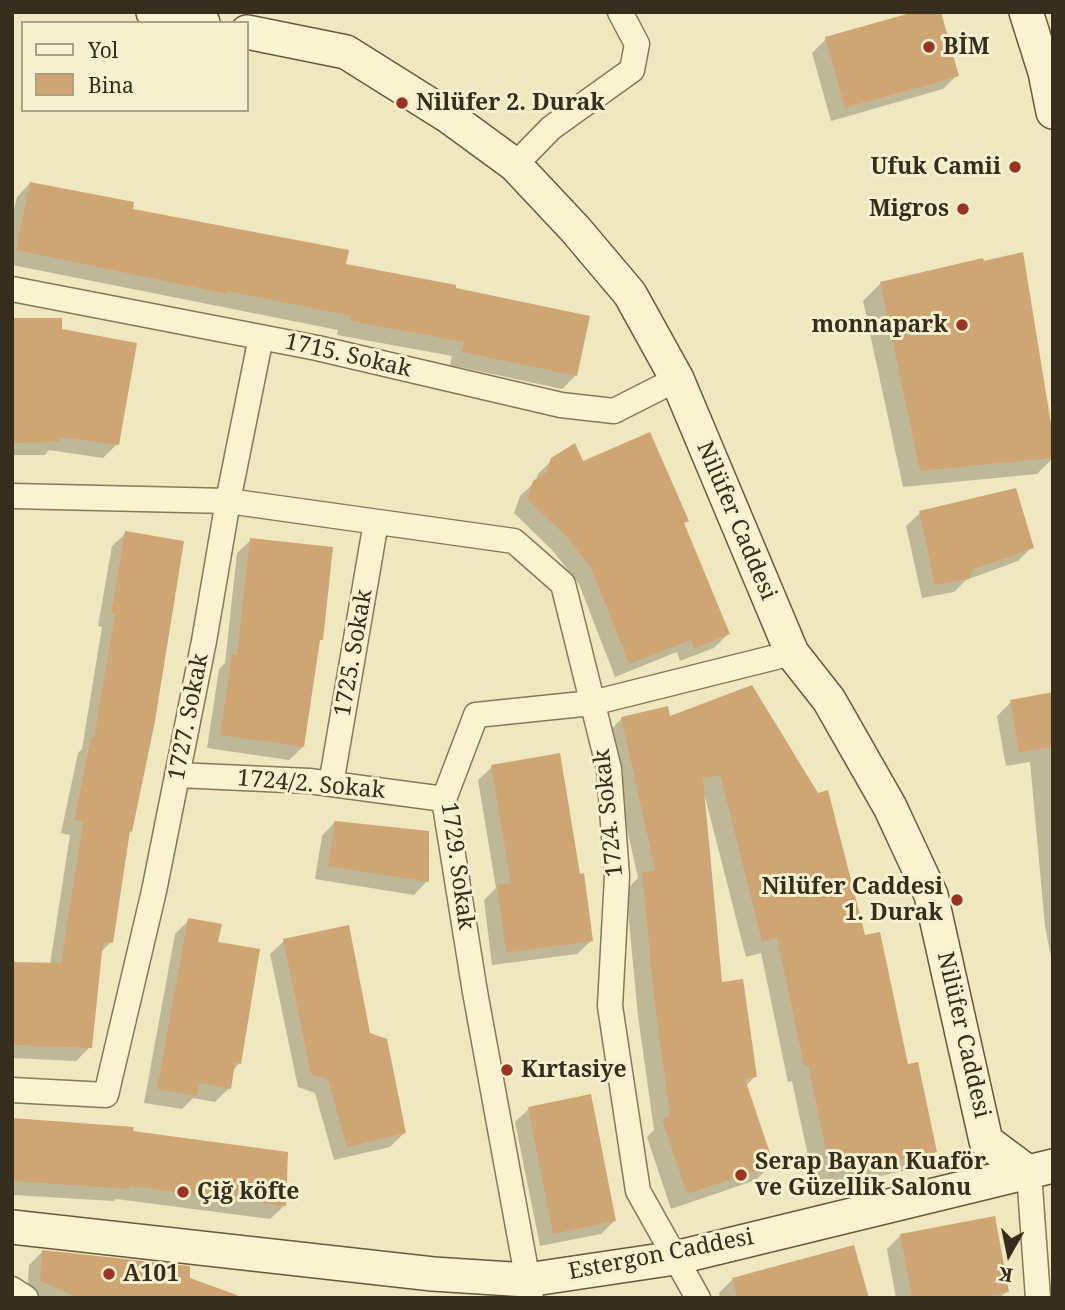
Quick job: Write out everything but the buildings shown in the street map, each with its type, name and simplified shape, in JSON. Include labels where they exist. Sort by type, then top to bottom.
[{"type":"street","points":[[153,12],[194,21]]},
{"type":"street","points":[[515,165],[551,128],[632,70],[637,44],[620,12]]},
{"type":"street","points":[[1026,12],[1045,72],[1053,112]]},
{"type":"street","name":"Nilüfer Caddesi","points":[[248,32],[346,52],[448,116],[515,165],[576,230],[630,294],[677,379],[792,653],[829,700],[890,807],[931,895],[986,1141],[1041,1169]]},
{"type":"street","name":"1715. Sokak","points":[[12,289],[317,348],[561,405],[614,411],[677,379]]},
{"type":"street","name":"1727. Sokak","points":[[12,1090],[106,1095],[154,891],[261,337]]},
{"type":"street","name":"1724. Sokak","points":[[12,496],[228,501],[513,541],[563,584],[610,769],[617,876],[610,1006],[638,1191],[698,1298]]},
{"type":"street","name":"1725. Sokak","points":[[331,784],[376,522]]},
{"type":"street","name":"1729. Sokak","points":[[529,1289],[444,799],[476,715],[592,703],[792,653]]},
{"type":"street","name":"1724/2. Sokak","points":[[177,775],[309,781],[444,799]]},
{"type":"street","points":[[1038,1298],[1041,1169]]},
{"type":"street","name":"Estergon Caddesi","points":[[12,1227],[433,1274],[529,1289],[675,1258],[1041,1169]]},
{"type":"street","points":[[12,1289],[26,1298]]},
{"type":"place","name":"BİM","points":[[929,47]]},
{"type":"place","name":"Nilüfer 2. Durak","points":[[402,103]]},
{"type":"place","name":"Ufuk Camii","points":[[1015,167]]},
{"type":"place","name":"Migros","points":[[963,209]]},
{"type":"place","name":"monnapark","points":[[962,325]]},
{"type":"place","name":"Nilüfer Caddesi 1. Durak","points":[[957,900]]},
{"type":"place","name":"Kırtasiye","points":[[507,1070]]},
{"type":"place","name":"Serap Bayan Kuaför ve Güzellik Salonu","points":[[741,1175]]},
{"type":"place","name":"Çiğ köfte","points":[[183,1192]]},
{"type":"place","name":"A101","points":[[109,1274]]}]
